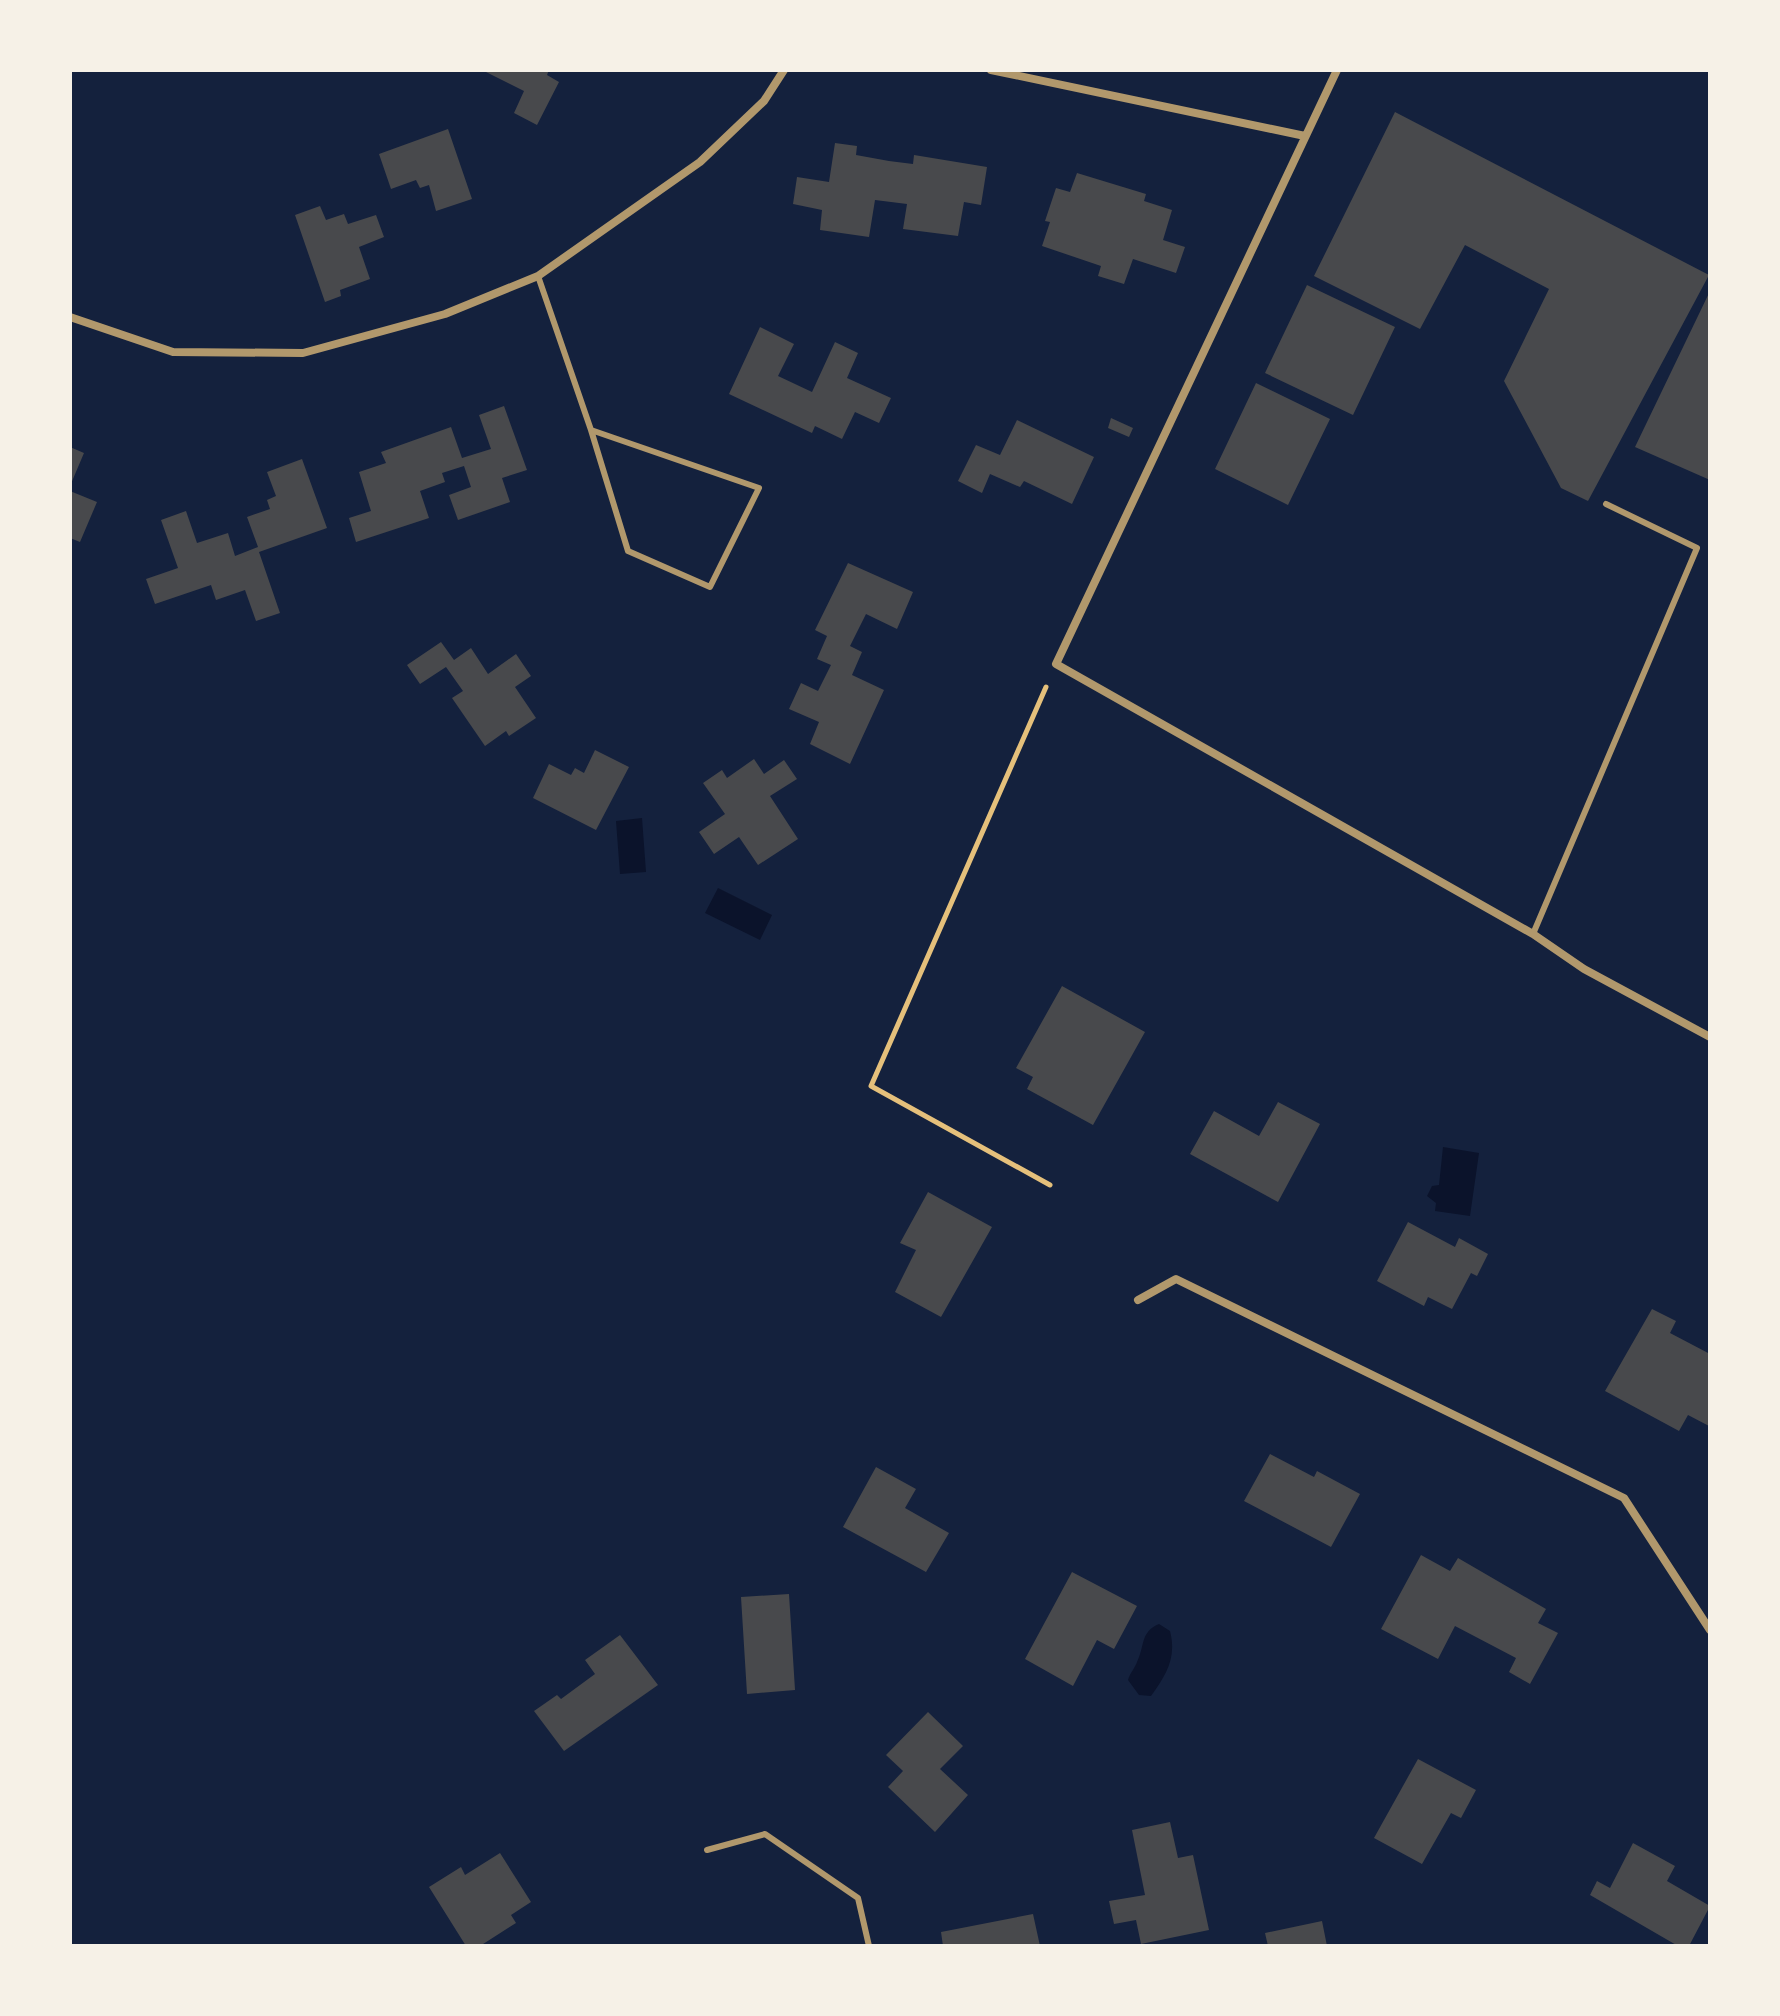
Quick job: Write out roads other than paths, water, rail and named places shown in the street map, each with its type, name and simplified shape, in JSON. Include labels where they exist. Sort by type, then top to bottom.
[{"type":"street","points":[[70,317],[173,352],[303,353],[445,314],[538,276],[700,162],[764,101],[784,70]]},
{"type":"street","points":[[991,70],[1305,136]]},
{"type":"street","points":[[1337,70],[1056,664],[1533,934],[1584,969],[1710,1037]]},
{"type":"street","points":[[1138,1300],[1176,1279],[1624,1498],[1710,1630]]},
{"type":"lane","points":[[538,276],[591,430],[628,551],[710,587],[759,488],[591,430]]},
{"type":"lane","points":[[1533,934],[1697,548],[1606,504]]},
{"type":"lane","points":[[707,1850],[765,1834],[858,1898],[869,1946]]},
{"type":"water","points":[[642,818],[646,872],[620,874],[616,821]]},
{"type":"water","points":[[718,888],[772,915],[760,940],[705,913]]},
{"type":"water","points":[[1443,1147],[1479,1153],[1470,1216],[1435,1211],[1436,1203],[1427,1196],[1432,1186],[1439,1185]]},
{"type":"water","points":[[1159,1624],[1170,1631],[1171,1658],[1151,1696],[1139,1695],[1128,1680],[1146,1635]]}]
